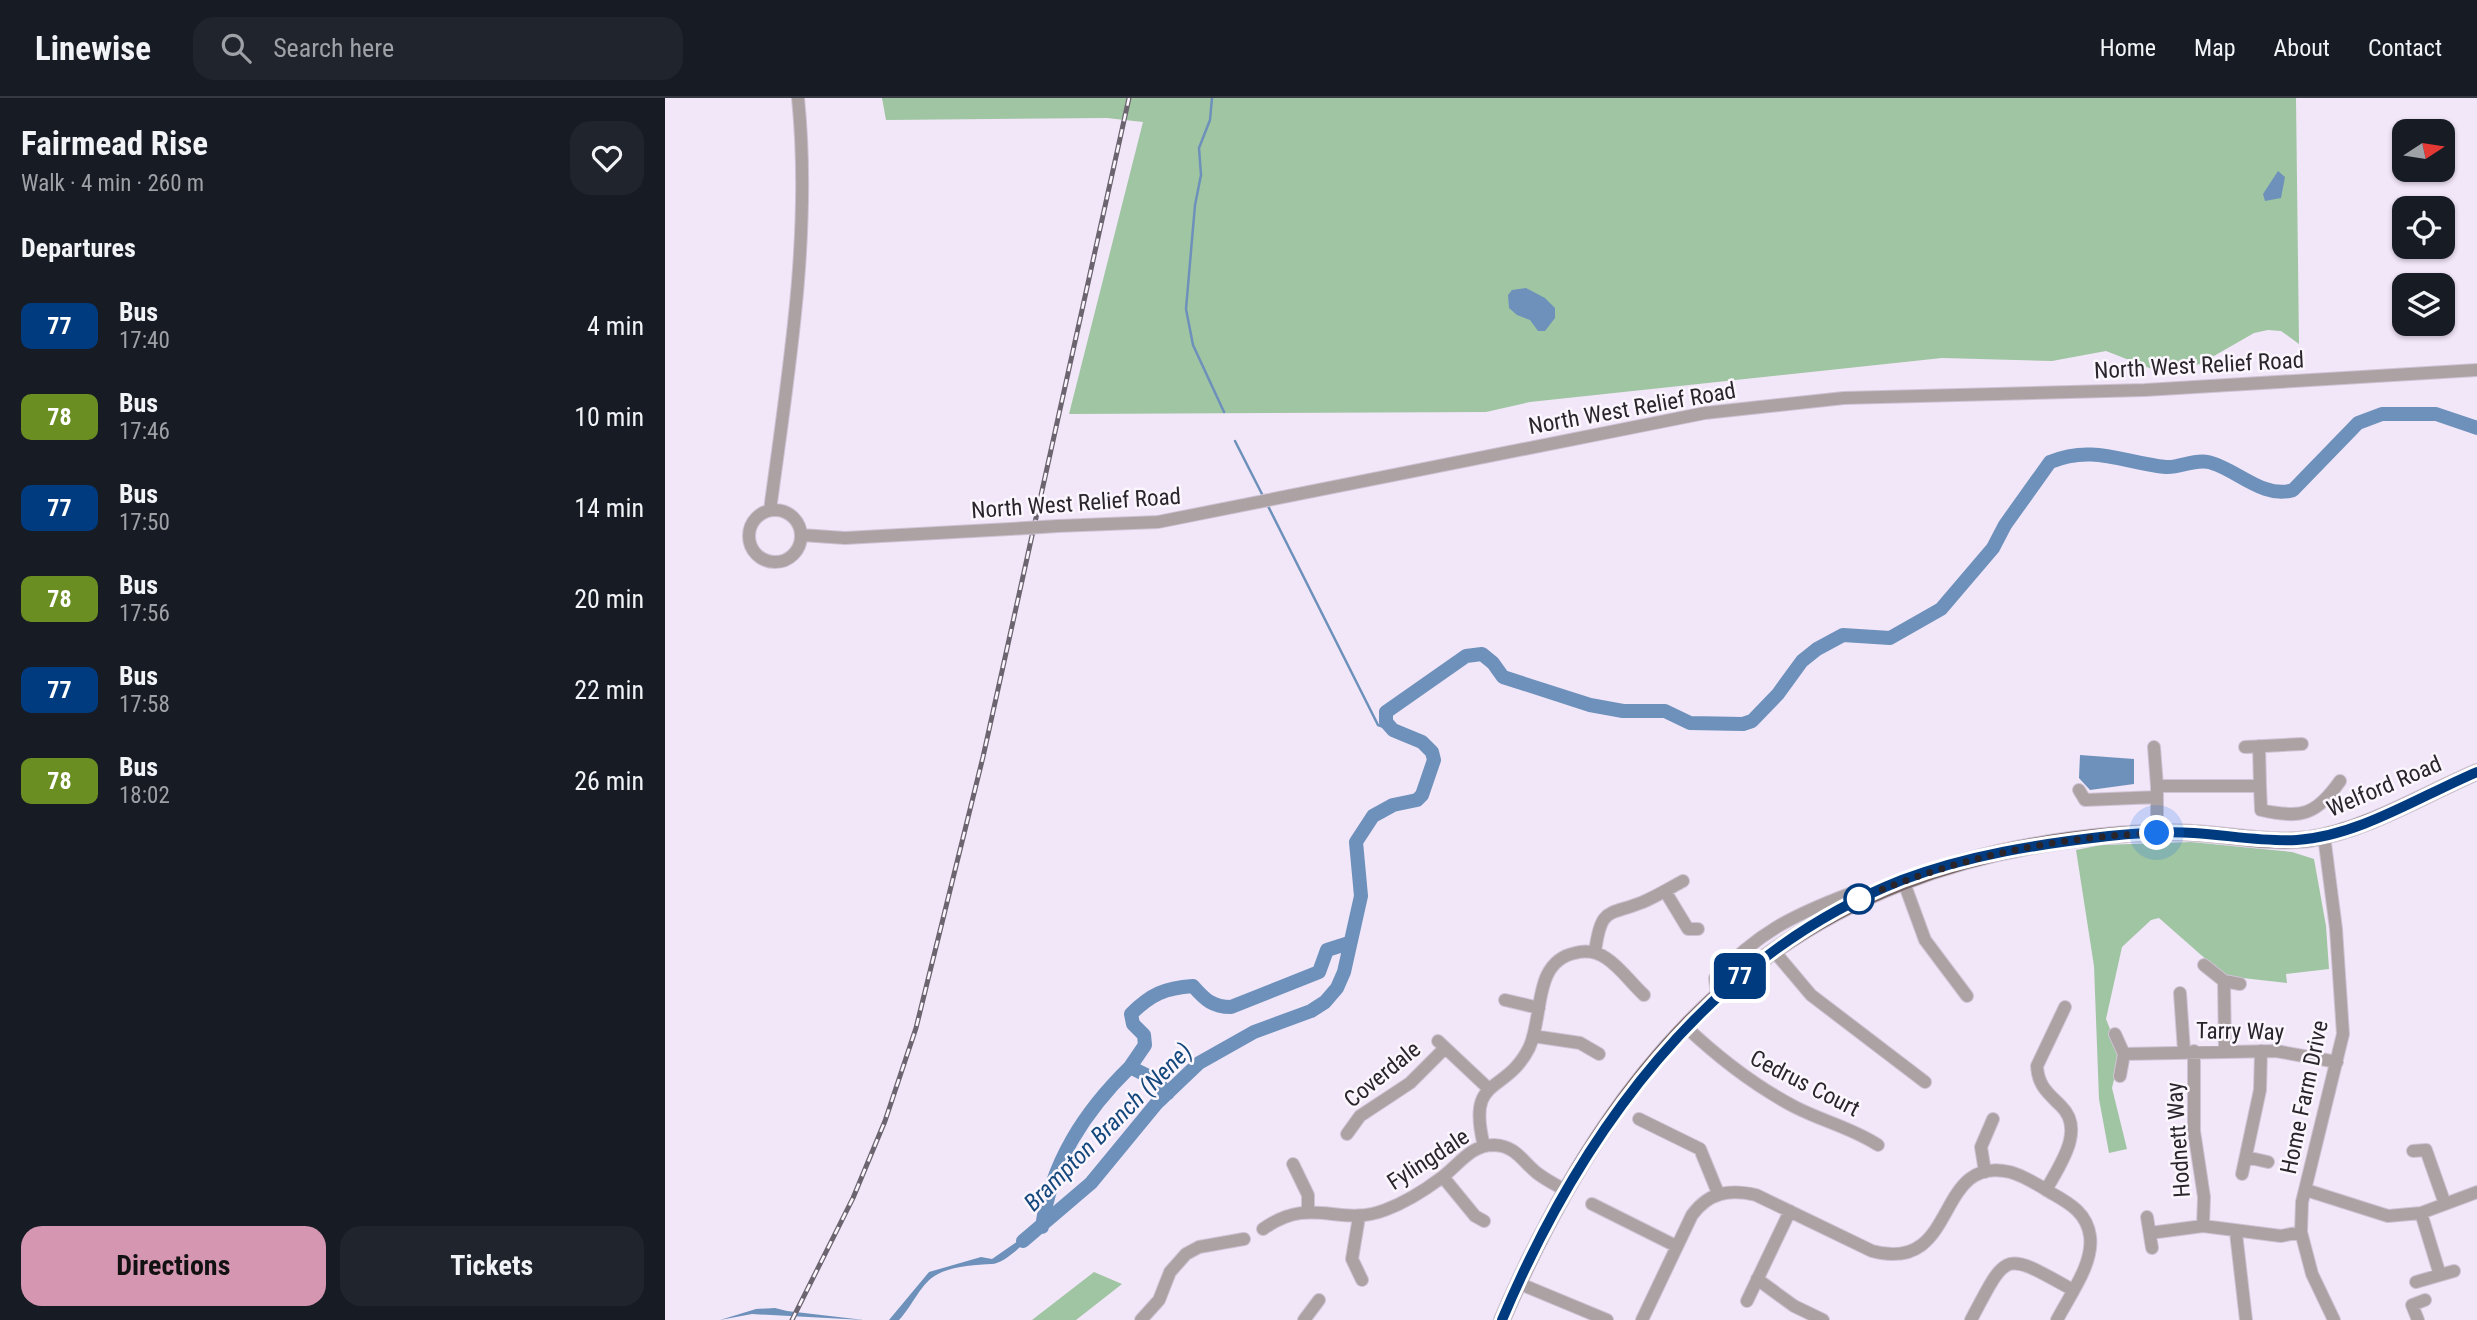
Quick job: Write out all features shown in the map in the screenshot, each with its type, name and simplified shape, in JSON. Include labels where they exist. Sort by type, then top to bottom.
[{"type":"main road","name":"Welford Road","points":[[1502,1320],[1565,1191],[1617,1110],[1686,1027],[1801,922],[1903,880],[2004,852],[2104,837],[2157,833],[2295,840],[2324,836],[2369,820],[2477,772]]},
{"type":"street","points":[[770,510],[801,227],[802,151],[798,98]]},
{"type":"street","name":"North West Relief Road","points":[[801,536],[845,538],[1158,522],[1705,413],[1845,398],[2145,390],[2477,370]]},
{"type":"street","points":[[781,509],[795,519],[801,536],[800,544],[790,557],[774,562],[759,556],[753,549],[750,533],[757,518],[770,510],[781,509]]},
{"type":"street","points":[[2245,747],[2302,744]]},
{"type":"street","points":[[2259,746],[2261,810],[2281,813],[2311,812],[2326,801],[2340,781]]},
{"type":"street","points":[[2154,747],[2157,833]]},
{"type":"street","points":[[2079,790],[2085,800],[2157,792],[2260,786]]},
{"type":"street","name":"Home Farm Drive","points":[[2324,836],[2342,996],[2343,1034],[2306,1190],[2301,1232],[2312,1275],[2334,1320]]},
{"type":"street","points":[[1903,880],[1925,940],[1967,996]]},
{"type":"street","points":[[1595,952],[1599,928],[1612,911],[1646,901],[1683,881]]},
{"type":"street","points":[[1665,891],[1688,929],[1698,929]]},
{"type":"street","name":"Welford Road","points":[[1717,996],[1715,978],[1755,939],[1801,922],[1849,894]]},
{"type":"street","points":[[1773,950],[1811,995],[1925,1082]]},
{"type":"street","points":[[1484,1146],[1478,1113],[1481,1100],[1489,1089],[1521,1060],[1533,1036],[1545,979],[1553,966],[1572,953],[1595,952],[1612,962],[1644,995]]},
{"type":"street","points":[[2204,965],[2224,981],[2240,984]]},
{"type":"street","points":[[2224,981],[2225,1050]]},
{"type":"street","name":"Tarry Way","points":[[2181,993],[2189,1051]]},
{"type":"street","points":[[1504,1000],[1539,1008]]},
{"type":"street","points":[[2046,1190],[2070,1142],[2071,1124],[2063,1107],[2043,1089],[2037,1066],[2066,1007]]},
{"type":"street","name":"Cedrus Court","points":[[1686,1027],[1738,1074],[1793,1106],[1857,1132],[1878,1145]]},
{"type":"street","points":[[2115,1034],[2124,1054],[2120,1076]]},
{"type":"street","points":[[1533,1036],[1580,1043],[1599,1054]]},
{"type":"street","name":"Coverdale","points":[[1347,1134],[1360,1116],[1410,1083],[1441,1044],[1489,1089]]},
{"type":"street","name":"Hodnett Way","points":[[2189,1051],[2194,1131],[2204,1197],[2203,1226]]},
{"type":"street","points":[[2242,1174],[2260,1090],[2260,1051]]},
{"type":"street","name":"Tarry Way","points":[[2124,1054],[2260,1051],[2302,1053],[2337,1062]]},
{"type":"street","points":[[1639,1119],[1700,1150],[1718,1193]]},
{"type":"street","points":[[1985,1172],[1981,1147],[1993,1119]]},
{"type":"street","name":"Fylingdale","points":[[1262,1229],[1284,1216],[1308,1210],[1359,1217],[1392,1207],[1443,1177],[1469,1153],[1484,1146],[1496,1145],[1515,1151],[1538,1174],[1565,1191]]},
{"type":"street","points":[[2413,1150],[2426,1150],[2445,1204]]},
{"type":"street","points":[[2246,1157],[2268,1162]]},
{"type":"street","points":[[1293,1164],[1308,1195],[1308,1210]]},
{"type":"street","points":[[1642,1320],[1696,1209],[1718,1193],[1737,1191],[1756,1195],[1872,1251],[1902,1254],[1928,1241],[1958,1189],[1985,1172],[2012,1173],[2046,1190],[2078,1209],[2090,1233],[2090,1254],[2057,1320]]},
{"type":"street","points":[[1443,1177],[1475,1216],[1484,1221]]},
{"type":"street","points":[[2306,1190],[2388,1216],[2421,1213],[2477,1192]]},
{"type":"street","points":[[1592,1204],[1676,1246]]},
{"type":"street","points":[[1747,1301],[1790,1211]]},
{"type":"street","points":[[2421,1213],[2440,1275]]},
{"type":"street","points":[[1359,1217],[1352,1259],[1362,1280]]},
{"type":"street","points":[[2147,1217],[2152,1248]]},
{"type":"street","points":[[2150,1233],[2203,1226],[2236,1233],[2281,1236],[2301,1232]]},
{"type":"street","points":[[2236,1233],[2246,1320]]},
{"type":"street","points":[[1140,1320],[1159,1300],[1170,1272],[1186,1254],[1199,1247],[1244,1240]]},
{"type":"street","points":[[1971,1320],[1997,1272],[2006,1265],[2024,1264],[2073,1290]]},
{"type":"street","points":[[2416,1282],[2454,1271]]},
{"type":"street","points":[[1757,1279],[1794,1306],[1823,1320]]},
{"type":"street","points":[[1518,1283],[1607,1320]]},
{"type":"street","points":[[1304,1320],[1319,1300]]},
{"type":"street","points":[[2418,1320],[2412,1305],[2425,1300]]},
{"type":"green space","points":[[882,98],[2296,98],[2299,344],[2281,331],[2268,330],[2254,333],[2200,364],[2169,371],[2152,369],[2106,351],[2052,361],[1942,358],[1530,402],[1486,412],[1069,414],[1143,122],[1107,118],[886,120]]},
{"type":"green space","points":[[2191,842],[2292,852],[2314,859],[2326,926],[2329,969],[2286,974],[2287,983],[2225,976],[2159,918],[2151,920],[2122,947],[2106,1019],[2120,1054],[2112,1088],[2127,1149],[2109,1153],[2099,1099],[2094,966],[2076,850],[2101,845]]},
{"type":"green space","points":[[1094,1272],[1122,1284],[1076,1320],[1032,1320]]},
{"type":"water","points":[[2278,171],[2285,177],[2281,198],[2265,201],[2263,194]]},
{"type":"water","points":[[1526,288],[1545,298],[1555,308],[1555,318],[1545,331],[1538,331],[1530,320],[1517,315],[1509,308],[1508,295],[1512,290]]},
{"type":"water","points":[[2080,755],[2134,759],[2134,784],[2090,790],[2079,778]]},
{"type":"water","points":[[1039,1222],[1037,1228],[1012,1254],[998,1263],[971,1265],[938,1274],[927,1283],[899,1320],[889,1320],[929,1272],[981,1257],[992,1259],[1028,1234]]},
{"type":"water","points":[[775,1308],[864,1320],[752,1314],[720,1320],[756,1309]]},
{"type":"waterway","points":[[1212,98],[1210,120],[1199,148],[1201,175],[1195,205],[1186,309],[1193,345],[1224,412]]},
{"type":"waterway","name":"Brampton Branch (Nene)","points":[[1023,1241],[1091,1183],[1156,1104],[1199,1063],[1254,1032],[1311,1011],[1325,1002],[1337,988],[1344,972],[1361,896],[1356,842],[1373,816],[1393,805],[1417,800],[1422,795],[1434,760],[1432,752],[1422,742],[1393,730],[1386,722],[1386,712],[1466,656],[1482,654],[1503,677],[1590,705],[1623,711],[1665,711],[1690,723],[1743,724],[1752,721],[1778,694],[1802,661],[1817,649],[1843,635],[1890,638],[1941,609],[1993,548],[2005,525],[2050,462],[2080,455],[2108,456],[2166,467],[2208,462],[2260,487],[2282,492],[2293,490],[2358,423],[2382,414],[2436,414],[2477,428]]},
{"type":"waterway","points":[[1235,441],[1264,498]]},
{"type":"waterway","points":[[1267,504],[1378,725],[1393,730]]},
{"type":"waterway","points":[[1130,1067],[1145,1045],[1144,1035],[1133,1024],[1131,1014],[1152,997],[1166,990],[1193,986],[1210,1002],[1231,1007],[1319,972],[1327,950],[1349,943]]},
{"type":"waterway","points":[[1042,1227],[1046,1204],[1062,1160],[1084,1121],[1113,1084],[1130,1067],[1150,1077],[1168,1093]]},
{"type":"railway","points":[[792,1320],[853,1198],[885,1121],[916,1028],[983,757],[1129,98]]},
{"type":"bus line","name":"77","points":[[1502,1320],[1543,1230],[1565,1191],[1617,1110],[1657,1059],[1703,1009],[1734,981],[1773,950],[1831,914],[1903,880],[1954,863],[2026,848],[2114,835],[2148,833],[2192,833],[2276,840],[2324,836],[2369,820],[2477,772]]},
{"type":"route","points":[[1859,899],[1903,880],[1954,863],[1993,854],[2114,835],[2157,833]]}]
